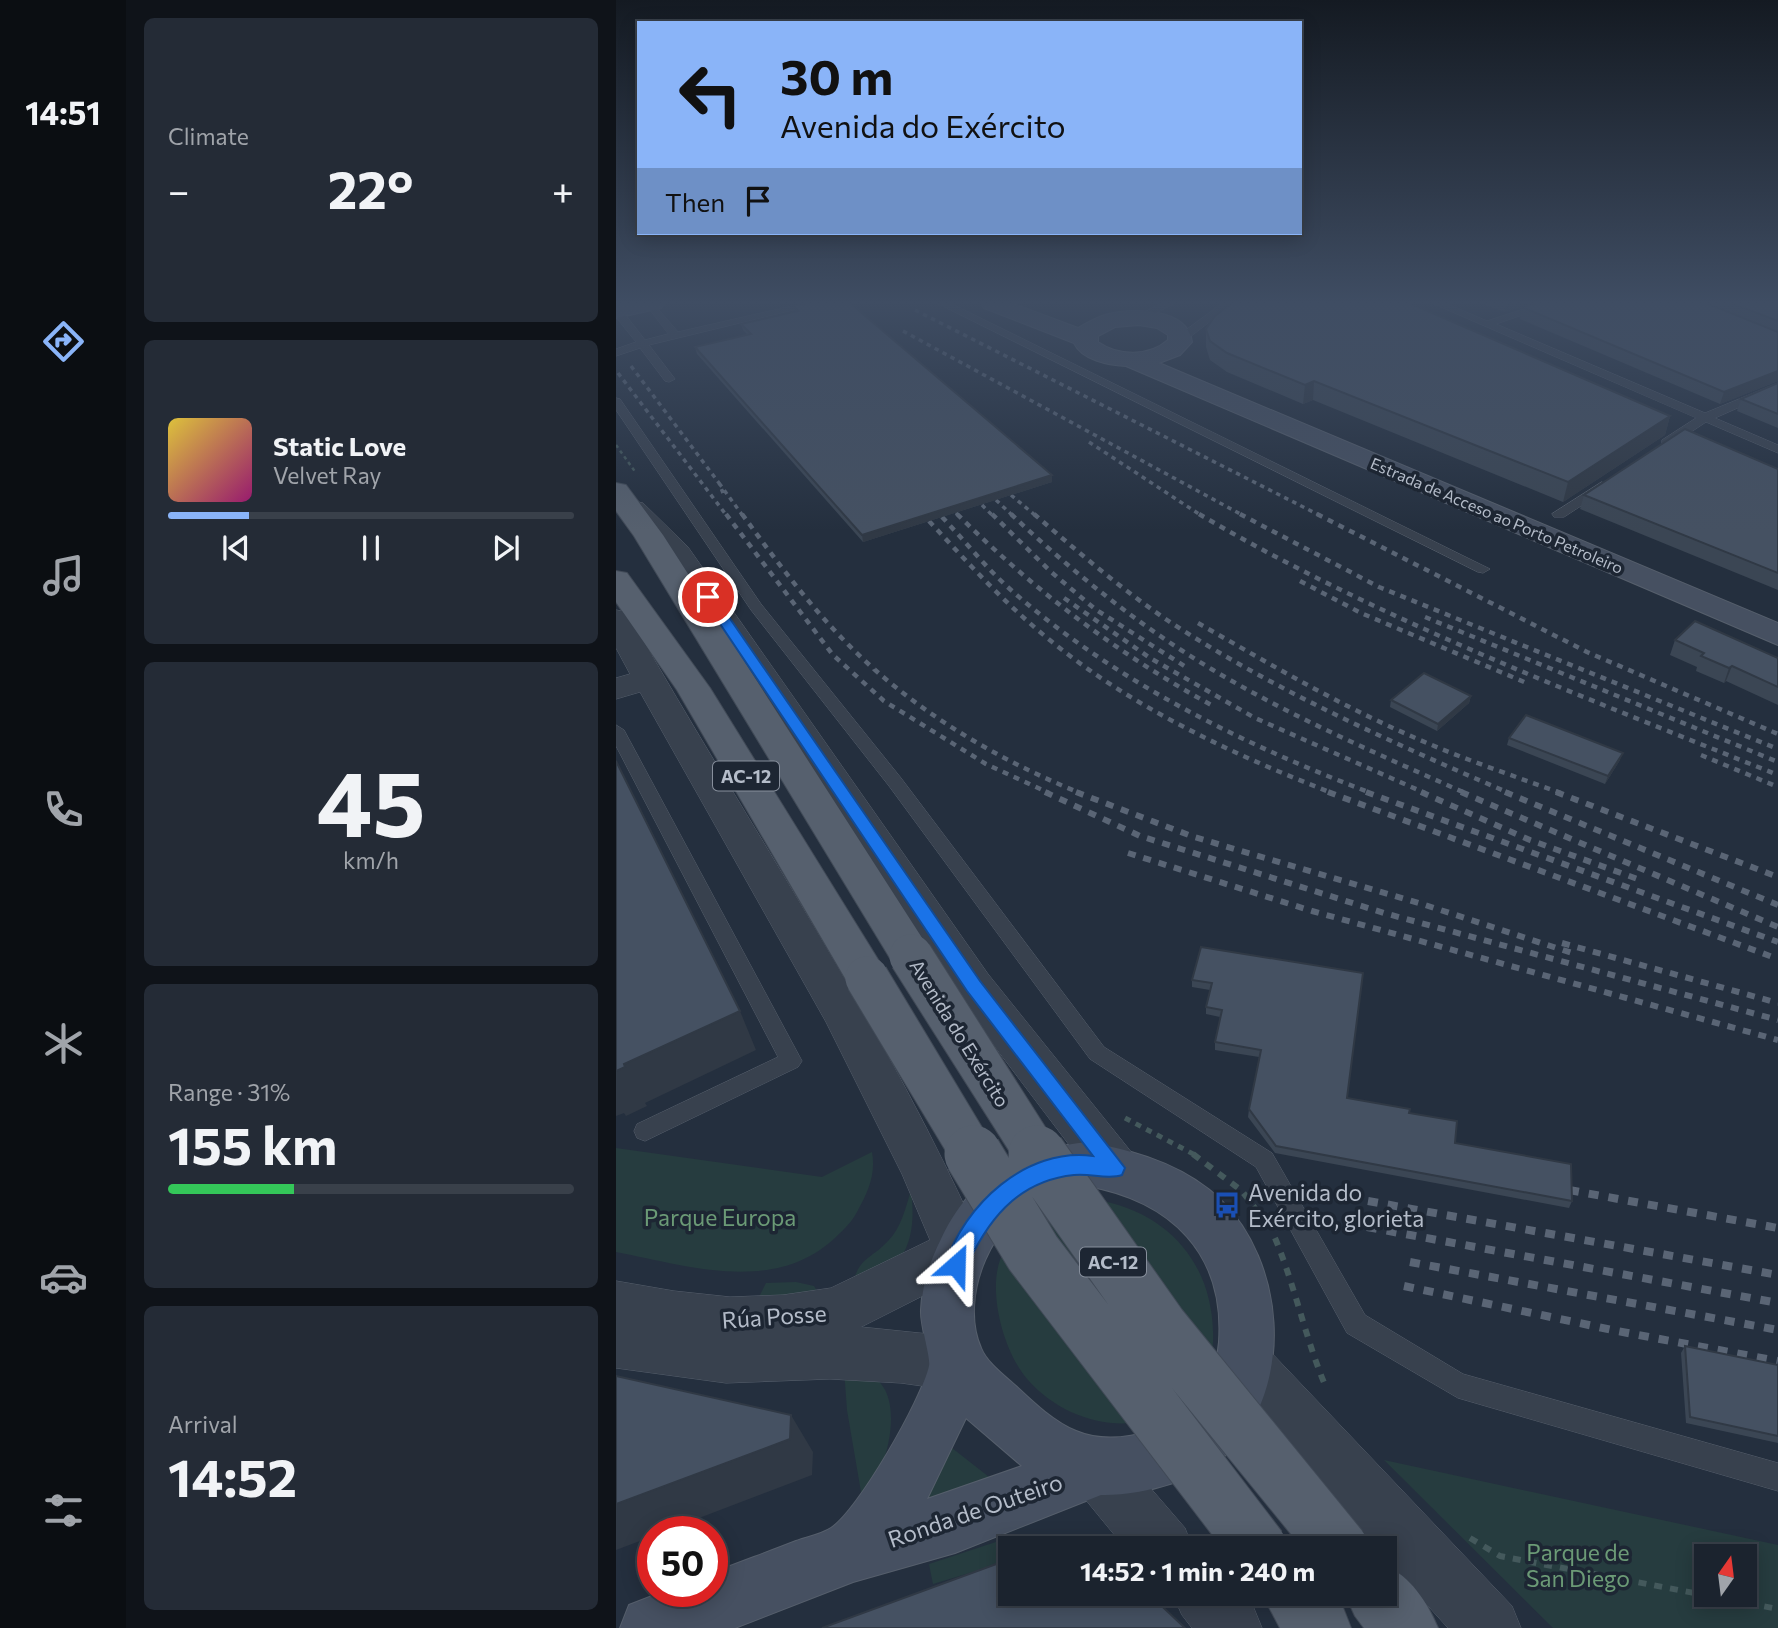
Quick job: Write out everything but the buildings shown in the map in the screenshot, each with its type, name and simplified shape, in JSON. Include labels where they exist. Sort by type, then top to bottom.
[{"type":"main road","name":"Estrada de Acceso ao Porto Petroleiro","points":[[1179,379],[1778,635]]},
{"type":"main road","name":"Estrada de Acceso ao Porto Petroleiro","points":[[1201,379],[1216,394]]},
{"type":"main road","name":"Avenida do Exército","points":[[616,491],[648,535],[889,967],[1033,1252],[1249,1536]]},
{"type":"main road","name":"Avenida do Exército","points":[[616,580],[889,967],[1038,1156],[1159,1327],[1329,1536]]},
{"type":"main road","points":[[1087,1164],[1115,1168],[1151,1180],[1184,1201],[1216,1231],[1236,1267],[1249,1338],[1246,1365],[1230,1405],[1194,1443],[1146,1463],[1096,1468],[1068,1459],[1025,1432],[987,1397],[958,1364],[951,1339],[949,1309],[952,1279],[960,1251],[991,1205],[1021,1182],[1054,1168],[1087,1164]]},
{"type":"main road","name":"Ronda de Outeiro","points":[[853,1550],[892,1503],[935,1424],[958,1364]]},
{"type":"main road","name":"Ronda de Outeiro","points":[[652,1628],[853,1550],[955,1522],[1096,1468]]},
{"type":"main road","points":[[1303,1606],[1319,1628]]},
{"type":"street","name":"Avenida do Exército","points":[[616,491],[678,553],[973,986],[1115,1168]]},
{"type":"street","points":[[616,619],[632,684],[743,839],[918,1151],[960,1251]]},
{"type":"street","name":"Rúa Posse","points":[[616,1306],[674,1317],[730,1323],[783,1321],[835,1313],[960,1251]]},
{"type":"street","name":"Rúa Posse","points":[[616,1342],[726,1356],[830,1352],[901,1356],[958,1364]]},
{"type":"street","points":[[1246,1365],[1490,1628]]},
{"type":"street","points":[[1096,1468],[1153,1536]]},
{"type":"street","points":[[1213,1606],[1231,1628]]},
{"type":"lane","points":[[1097,379],[1483,569]]},
{"type":"lane","points":[[1614,379],[1778,449]]},
{"type":"lane","points":[[1658,448],[1704,418],[1778,386]]},
{"type":"lane","points":[[616,401],[756,607],[895,782],[1097,1053],[1264,1160],[1356,1324],[1458,1385],[1778,1477]]},
{"type":"lane","points":[[1559,514],[1614,478]]},
{"type":"lane","points":[[616,730],[791,1061],[645,1131]]},
{"type":"green space","name":"Parque Europa","points":[[616,1148],[822,1177],[872,1152],[873,1168],[868,1190],[853,1219],[836,1237],[812,1255],[786,1266],[730,1272],[616,1252]]},
{"type":"green space","points":[[911,1190],[912,1226],[901,1258],[883,1275],[852,1288],[857,1270],[896,1230]]},
{"type":"green space","points":[[1103,1201],[1127,1208],[1166,1230],[1195,1264],[1210,1306],[1213,1345],[1209,1367],[1203,1380],[1181,1404],[1160,1416],[1137,1422],[1114,1423],[1090,1419],[1067,1410],[1046,1397],[1028,1380],[1012,1355],[1000,1323],[997,1306],[996,1289],[1000,1260],[1009,1242],[1022,1227],[1047,1209],[1056,1206],[1073,1202]]},
{"type":"green space","points":[[796,1282],[814,1286],[822,1299],[754,1307],[766,1283]]},
{"type":"green space","points":[[844,1369],[867,1374],[880,1382],[890,1403],[891,1429],[886,1454],[862,1498],[847,1410]]},
{"type":"green space","points":[[952,1448],[1007,1491],[921,1502]]},
{"type":"green space","name":"Parque de San Diego","points":[[1384,1460],[1778,1545],[1778,1628],[1553,1628]]},
{"type":"green space","points":[[998,1541],[998,1564],[933,1584],[929,1564]]},
{"type":"railway","points":[[623,379],[727,516]]},
{"type":"railway","points":[[641,379],[719,483]]},
{"type":"railway","points":[[991,379],[1244,516]]},
{"type":"railway","points":[[1051,379],[1321,516]]},
{"type":"railway","points":[[1089,442],[1202,516]]},
{"type":"railway","points":[[719,483],[743,516]]},
{"type":"railway","points":[[719,483],[723,493]]},
{"type":"railway","points":[[1011,495],[1036,516]]},
{"type":"railway","points":[[996,500],[1013,516]]},
{"type":"railway","points":[[982,505],[993,516]]},
{"type":"railway","points":[[726,514],[833,655],[884,701],[986,764],[1049,793]]},
{"type":"railway","points":[[742,514],[820,615],[855,652],[897,688],[946,724],[998,755],[1080,793]]},
{"type":"railway","points":[[957,514],[1017,569],[1079,620],[1145,666],[1215,707]]},
{"type":"railway","points":[[992,514],[1050,571],[1095,609],[1189,669]]},
{"type":"railway","points":[[1011,514],[1114,603],[1215,671],[1320,727],[1465,793]]},
{"type":"railway","points":[[1034,514],[1132,595],[1167,620],[1249,670],[1334,714],[1509,793]]},
{"type":"railway","points":[[1199,514],[1338,589],[1410,623],[1557,686],[1778,775]]},
{"type":"railway","points":[[1240,514],[1379,587],[1778,749]]},
{"type":"railway","points":[[1317,514],[1587,652],[1778,734]]},
{"type":"railway","points":[[942,517],[1011,590],[1051,623],[1137,682],[1228,732],[1371,793]]},
{"type":"railway","points":[[929,521],[1018,613],[1051,641],[1116,688],[1150,709],[1222,746],[1332,793]]},
{"type":"railway","points":[[1300,581],[1361,613],[1529,684]]},
{"type":"railway","points":[[1064,598],[1150,658],[1255,718],[1425,793]]},
{"type":"railway","points":[[1425,617],[1778,762]]},
{"type":"railway","points":[[1198,623],[1383,724],[1448,752],[1561,793]]},
{"type":"railway","points":[[1701,755],[1778,787]]},
{"type":"railway","points":[[1045,792],[1140,836],[1384,913],[1778,1020]]},
{"type":"railway","points":[[1076,792],[1194,837],[1422,904],[1572,953]]},
{"type":"railway","points":[[1328,792],[1778,959]]},
{"type":"railway","points":[[1366,792],[1778,942]]},
{"type":"railway","points":[[1421,792],[1530,840],[1643,881]]},
{"type":"railway","points":[[1461,792],[1778,927]]},
{"type":"railway","points":[[1505,792],[1778,905]]},
{"type":"railway","points":[[1556,792],[1778,877]]},
{"type":"railway","points":[[1128,853],[1312,911],[1778,1040]]},
{"type":"railway","points":[[1562,943],[1778,1003]]},
{"type":"railway","points":[[1569,1190],[1778,1228]]},
{"type":"railway","points":[[1368,1201],[1778,1275]]},
{"type":"railway","points":[[1367,1227],[1778,1303]]},
{"type":"railway","points":[[1410,1262],[1778,1330]]},
{"type":"railway","points":[[1404,1286],[1617,1331],[1778,1361]]},
{"type":"place","name":"Avenida do Exército, glorieta","points":[[1227,1205]]},
{"type":"route","points":[[708,597],[973,986],[1115,1168],[1087,1164],[1054,1168],[1021,1182],[991,1205],[960,1251],[956,1265]]}]
